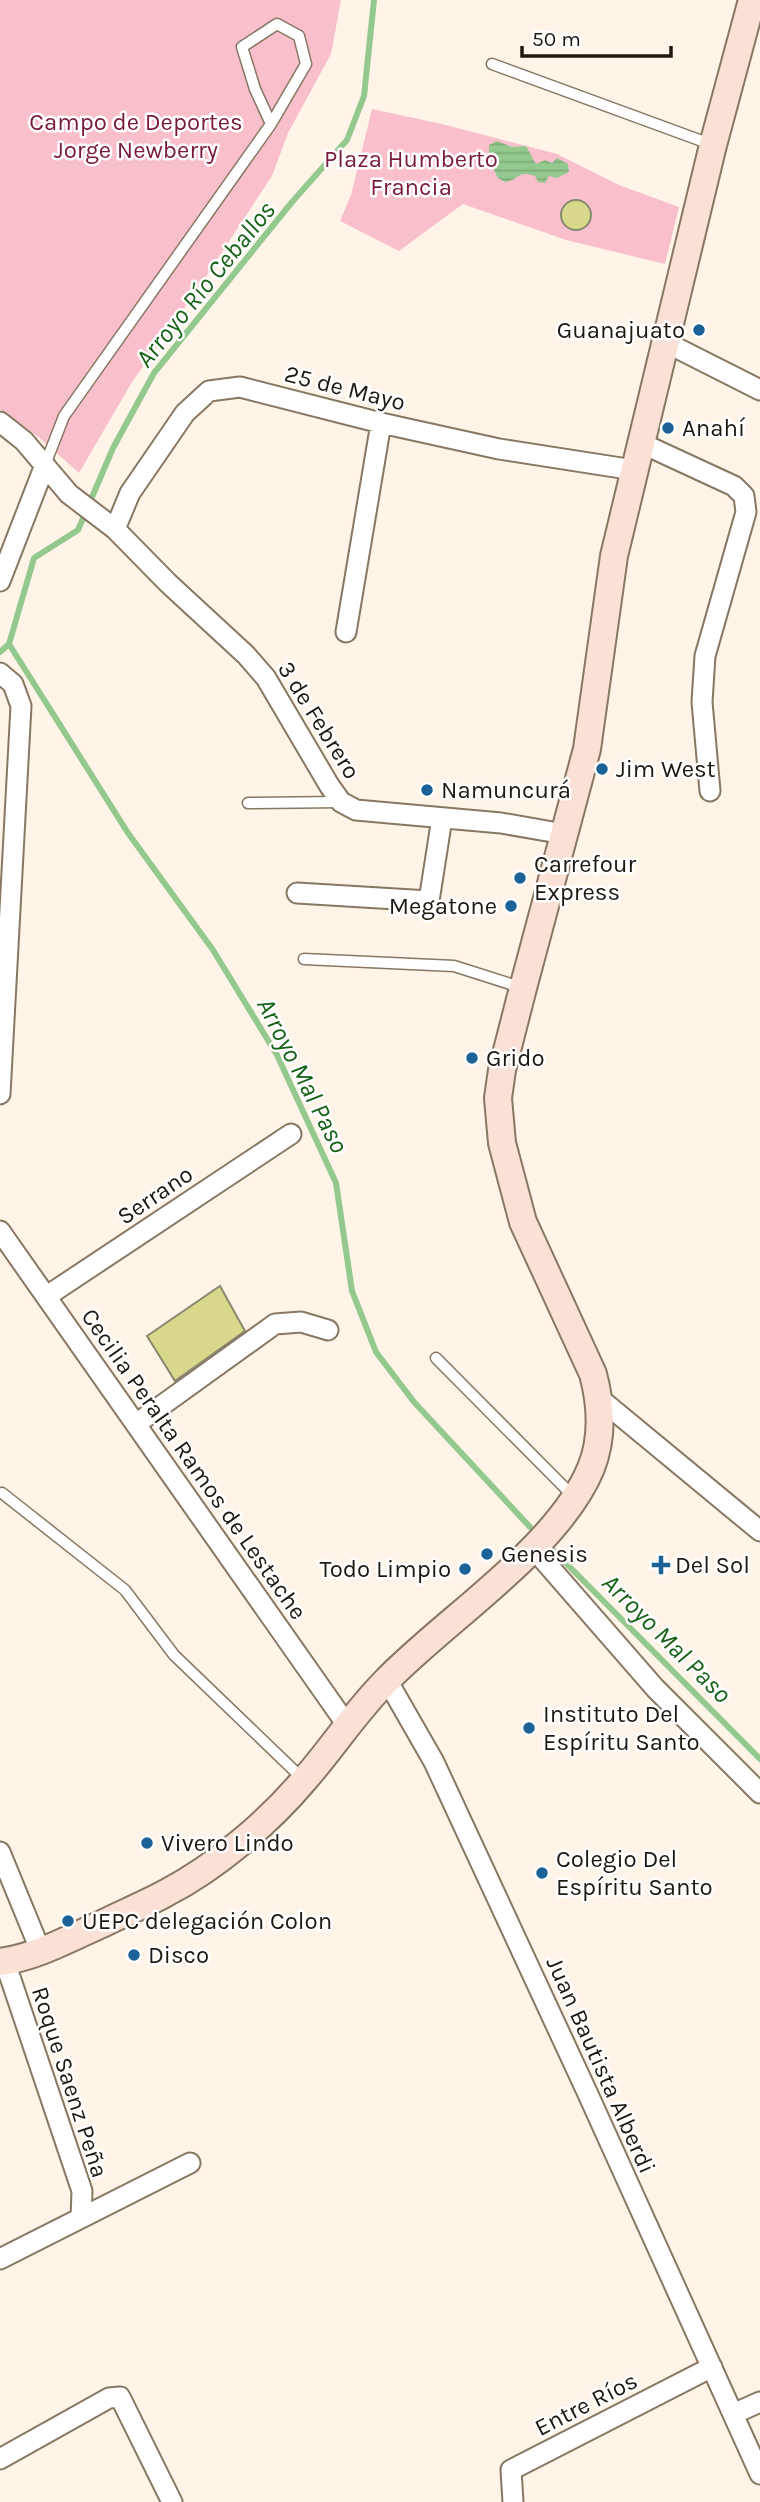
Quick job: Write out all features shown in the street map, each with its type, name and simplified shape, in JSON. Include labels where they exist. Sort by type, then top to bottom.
[{"type":"main road","points":[[2,1962],[41,1952],[178,1886],[217,1860],[262,1824],[305,1780],[347,1725],[387,1680],[533,1548],[574,1497],[591,1468],[598,1442],[600,1398],[593,1374],[523,1222],[502,1143],[498,1097],[502,1070],[587,749],[614,556],[713,145],[752,0]]},
{"type":"street","points":[[665,342],[760,390]]},
{"type":"street","name":"25 de Mayo","points":[[110,525],[185,413],[209,391],[240,387],[381,423],[499,449],[634,470]]},
{"type":"street","name":"3 de Febrero","points":[[0,422],[24,441],[69,494],[110,525],[246,655],[266,678],[341,802],[356,810],[501,823],[564,834]]},
{"type":"street","points":[[346,632],[381,423]]},
{"type":"street","points":[[641,443],[734,486],[744,496],[746,512],[705,656],[702,702],[710,791]]},
{"type":"street","points":[[0,581],[45,465]]},
{"type":"street","points":[[0,1094],[21,705],[6,678]]},
{"type":"street","points":[[297,893],[429,901],[442,818]]},
{"type":"street","name":"Serrano","points":[[47,1297],[291,1134]]},
{"type":"street","name":"Cecilia Peralta Ramos de Lestache","points":[[0,1230],[347,1725]]},
{"type":"street","points":[[136,1424],[275,1324],[301,1322],[328,1330]]},
{"type":"street","points":[[600,1398],[760,1531]]},
{"type":"street","points":[[533,1548],[655,1688],[760,1793]]},
{"type":"street","name":"Juan Bautista Alberdi","points":[[387,1680],[434,1762],[760,2474]]},
{"type":"street","points":[[0,1852],[41,1952]]},
{"type":"street","name":"Roque Saenz Peña","points":[[2,1962],[82,2191],[81,2218]]},
{"type":"street","points":[[0,2259],[190,2163]]},
{"type":"street","name":"Entre Ríos","points":[[513,2502],[510,2470],[712,2367]]},
{"type":"street","points":[[0,2459],[109,2398],[120,2397],[172,2502]]},
{"type":"street","points":[[733,2414],[760,2402]]},
{"type":"lane","points":[[45,465],[64,416],[271,124],[306,64],[299,36],[277,24],[242,47],[255,89],[271,124]]},
{"type":"lane","points":[[492,64],[713,145]]},
{"type":"lane","points":[[248,803],[341,802]]},
{"type":"lane","points":[[304,959],[454,966],[523,988]]},
{"type":"lane","points":[[436,1358],[574,1497]]},
{"type":"lane","points":[[2,1493],[125,1590],[174,1655],[305,1780]]},
{"type":"green space","name":"Campo de Deportes Jorge Newberry","points":[[0,0],[341,0],[331,54],[288,133],[272,176],[193,296],[132,382],[79,473],[41,439],[0,409]]},
{"type":"green space","name":"Plaza Humberto Francia","points":[[372,109],[557,154],[619,185],[679,207],[665,264],[566,240],[463,204],[399,251],[340,221],[351,195]]},
{"type":"shaded area","points":[[497,141],[512,147],[526,146],[536,164],[545,160],[552,163],[557,158],[568,164],[569,172],[557,178],[549,176],[545,183],[538,182],[535,176],[524,174],[505,182],[498,178],[493,168],[498,161],[489,154],[489,145]]},
{"type":"building","points":[[576,200],[582,201],[590,209],[590,221],[582,229],[576,230],[570,229],[562,221],[561,215],[562,209],[570,201]]},
{"type":"building","points":[[220,1286],[245,1331],[175,1381],[147,1336]]},
{"type":"waterway","name":"Arroyo Río Ceballos","points":[[0,652],[9,644],[34,558],[78,530],[113,448],[154,373],[292,202],[347,140],[364,96],[374,0]]},
{"type":"waterway","name":"Arroyo Mal Paso","points":[[9,644],[128,833],[213,950],[277,1055],[336,1183],[352,1291],[376,1352],[414,1402],[530,1527]]},
{"type":"waterway","name":"Arroyo Mal Paso","points":[[547,1544],[760,1759]]},
{"type":"place","name":"Guanajuato","points":[[699,330]]},
{"type":"place","name":"Anahí","points":[[668,428]]},
{"type":"place","name":"Jim West","points":[[602,769]]},
{"type":"place","name":"Namuncurá","points":[[427,790]]},
{"type":"place","name":"Carrefour Express","points":[[520,878]]},
{"type":"place","name":"Megatone","points":[[511,906]]},
{"type":"place","name":"Grido","points":[[472,1058]]},
{"type":"place","name":"Genesis","points":[[487,1554]]},
{"type":"place","name":"Del Sol","points":[[661,1565]]},
{"type":"place","name":"Todo Limpio","points":[[465,1569]]},
{"type":"place","name":"Instituto Del Espíritu Santo","points":[[529,1728]]},
{"type":"place","name":"Vivero Lindo","points":[[147,1843]]},
{"type":"place","name":"Colegio Del Espíritu Santo","points":[[542,1873]]},
{"type":"place","name":"UEPC delegación Colon","points":[[68,1921]]},
{"type":"place","name":"Disco","points":[[134,1955]]}]
